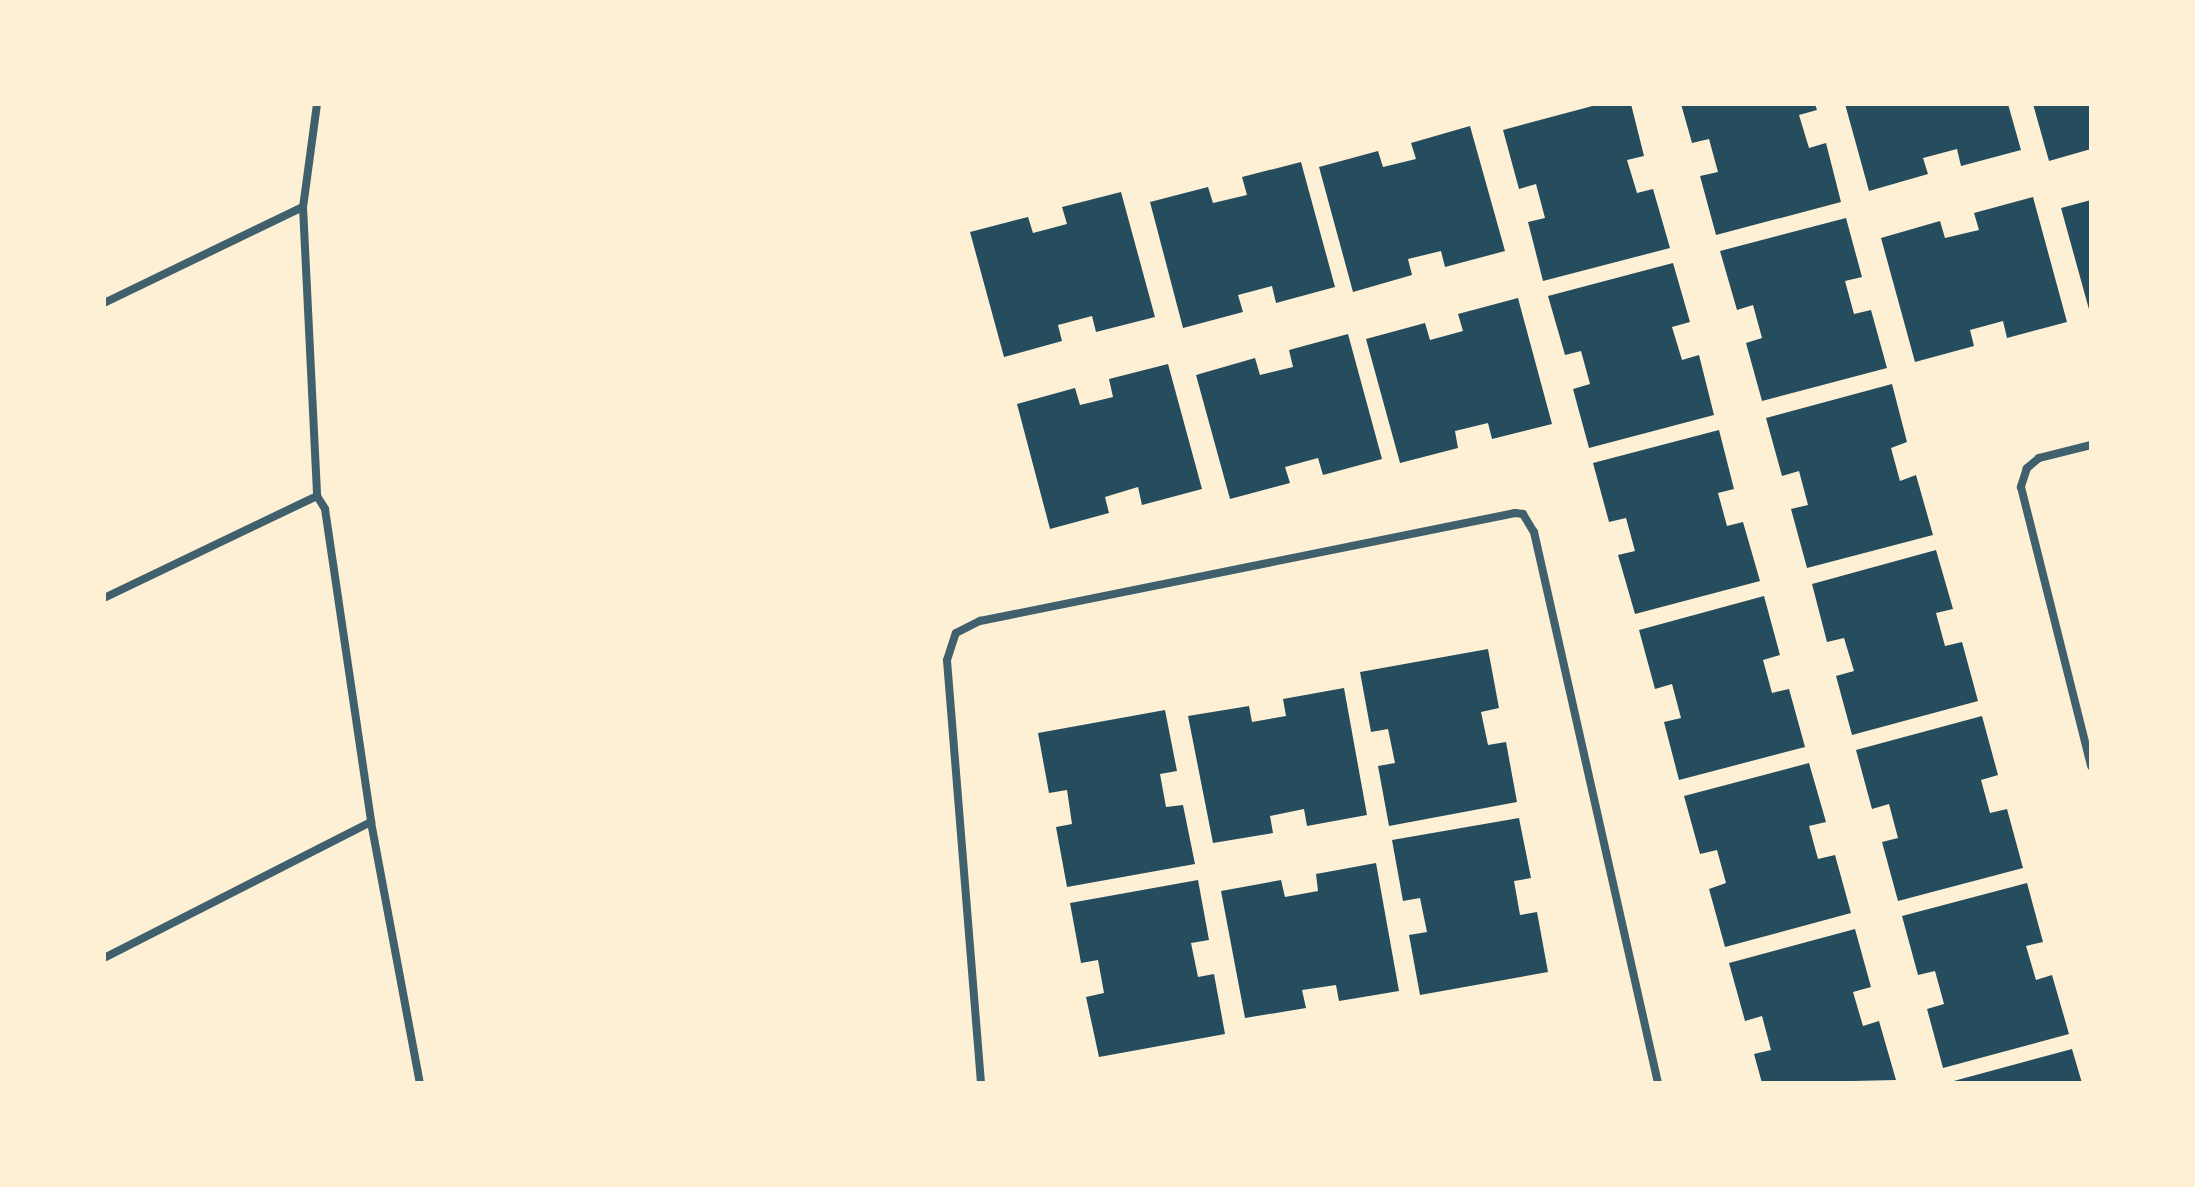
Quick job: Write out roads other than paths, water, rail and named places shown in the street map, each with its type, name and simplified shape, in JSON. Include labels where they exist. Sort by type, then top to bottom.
[{"type":"street","points":[[317,104],[303,207],[317,496],[325,509],[371,822],[420,1083]]},
{"type":"street","points":[[104,303],[303,207]]},
{"type":"street","points":[[2091,445],[2039,458],[2027,468],[2021,487],[2091,766]]},
{"type":"street","points":[[104,598],[317,496]]},
{"type":"street","points":[[981,1083],[947,660],[956,633],[980,621],[1515,513],[1523,514],[1534,532],[1658,1083]]},
{"type":"street","points":[[104,958],[371,822]]}]
